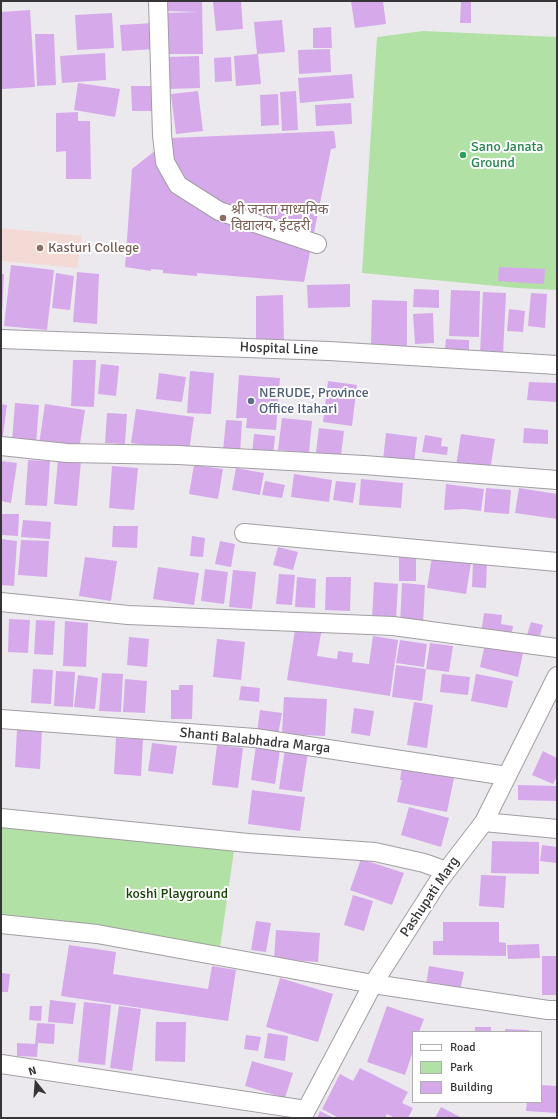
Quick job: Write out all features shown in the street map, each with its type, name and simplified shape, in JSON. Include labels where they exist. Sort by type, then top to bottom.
[{"type":"street","points":[[158,1],[162,135],[165,162],[178,185],[219,211],[317,244]]},
{"type":"street","name":"Hospital Line","points":[[1,339],[328,351],[557,364]]},
{"type":"street","points":[[1,446],[67,454],[178,455],[364,465],[557,480]]},
{"type":"street","points":[[244,533],[557,562]]},
{"type":"street","points":[[1,602],[128,615],[393,626],[557,648]]},
{"type":"street","name":"Pashupati Marg","points":[[304,1114],[373,984],[438,882],[484,822],[557,676]]},
{"type":"street","name":"Shanti Balabhadra Marga","points":[[1,719],[255,738],[507,776]]},
{"type":"street","points":[[1,818],[248,842],[375,852],[424,863],[446,871]]},
{"type":"street","points":[[484,822],[557,829]]},
{"type":"street","points":[[1,924],[97,934],[373,984],[548,1010],[557,1010]]},
{"type":"street","points":[[1,1064],[304,1114]]},
{"type":"shaded area","name":"Kasturi College","points":[[1,228],[82,236],[77,268],[1,261]]},
{"type":"green space","name":"Sano Janata Ground","points":[[423,31],[557,37],[557,290],[517,288],[362,273],[377,37]]},
{"type":"green space","name":"koshi Playground","points":[[1,826],[234,851],[220,948],[1,922]]},
{"type":"building","points":[[165,1],[202,1],[203,54],[165,54],[164,13],[200,12],[165,11]]},
{"type":"building","points":[[241,1],[243,29],[216,31],[213,2]]},
{"type":"building","points":[[351,1],[383,1],[386,24],[355,28]]},
{"type":"building","points":[[461,1],[471,1],[471,23],[460,23]]},
{"type":"building","points":[[30,10],[35,87],[1,89],[1,12]]},
{"type":"building","points":[[112,13],[114,48],[77,50],[75,15]]},
{"type":"building","points":[[282,20],[285,52],[258,54],[261,84],[236,86],[234,56],[257,54],[254,22]]},
{"type":"building","points":[[154,23],[155,49],[122,51],[120,25]]},
{"type":"building","points":[[331,27],[332,48],[313,48],[313,28]]},
{"type":"building","points":[[35,34],[54,34],[56,85],[37,86]]},
{"type":"building","points":[[330,49],[331,72],[299,74],[298,50]]},
{"type":"building","points":[[105,53],[106,80],[62,83],[60,56]]},
{"type":"building","points":[[199,56],[200,88],[168,89],[167,57]]},
{"type":"building","points":[[231,57],[232,81],[215,82],[214,58]]},
{"type":"building","points":[[352,74],[354,98],[300,103],[298,78]]},
{"type":"building","points":[[78,83],[120,89],[115,117],[74,110]]},
{"type":"building","points":[[131,86],[154,86],[155,111],[132,111]]},
{"type":"building","points":[[198,91],[203,131],[176,134],[171,94]]},
{"type":"building","points":[[296,91],[298,130],[282,131],[280,92]]},
{"type":"building","points":[[278,94],[279,125],[261,126],[260,95]]},
{"type":"building","points":[[351,103],[352,124],[316,126],[315,105]]},
{"type":"building","points":[[78,112],[78,121],[90,121],[91,179],[66,179],[66,151],[56,152],[56,113]]},
{"type":"building","name":"श्री जनता माध्यमिक विद्यालय, ईटहरी","points":[[334,131],[336,148],[331,149],[304,282],[197,273],[197,276],[163,273],[163,270],[151,269],[151,271],[125,267],[132,169],[171,138]]},
{"type":"building","points":[[11,265],[54,270],[47,330],[4,326]]},
{"type":"building","points":[[499,267],[545,269],[544,284],[498,281]]},
{"type":"building","points":[[77,272],[99,274],[97,324],[73,322]]},
{"type":"building","points":[[56,273],[74,276],[70,310],[52,308]]},
{"type":"building","points":[[1,274],[4,274],[2,312],[1,312]]},
{"type":"building","points":[[350,284],[350,307],[308,308],[307,285]]},
{"type":"building","points":[[414,289],[439,290],[439,308],[413,307]]},
{"type":"building","points":[[451,290],[480,291],[479,337],[449,336]]},
{"type":"building","points":[[483,292],[506,293],[503,355],[480,353]]},
{"type":"building","points":[[531,293],[547,294],[545,328],[528,326]]},
{"type":"building","points":[[283,295],[284,343],[256,344],[256,296]]},
{"type":"building","points":[[372,300],[407,301],[407,346],[371,345]]},
{"type":"building","points":[[509,309],[525,311],[523,332],[507,331]]},
{"type":"building","points":[[433,313],[434,343],[415,344],[413,314]]},
{"type":"building","points":[[446,339],[469,340],[469,350],[445,349]]},
{"type":"building","points":[[73,360],[96,360],[94,407],[71,406]]},
{"type":"building","points":[[101,364],[119,366],[116,396],[98,394]]},
{"type":"building","points":[[190,371],[214,373],[211,414],[187,413]]},
{"type":"building","points":[[159,373],[186,377],[182,402],[156,399]]},
{"type":"building","points":[[239,375],[280,378],[276,430],[246,428],[247,418],[236,418]]},
{"type":"building","points":[[328,381],[357,385],[352,426],[323,422]]},
{"type":"building","points":[[529,382],[557,383],[557,402],[527,400]]},
{"type":"building","points":[[15,403],[39,405],[36,444],[12,442]]},
{"type":"building","points":[[1,404],[7,405],[2,442],[1,442]]},
{"type":"building","points":[[45,404],[85,410],[79,450],[39,444]]},
{"type":"building","points":[[136,409],[194,417],[189,451],[131,443]]},
{"type":"building","points":[[107,413],[127,414],[125,444],[105,443]]},
{"type":"building","points":[[282,418],[312,421],[309,453],[278,450]]},
{"type":"building","points":[[226,420],[242,421],[240,453],[223,451]]},
{"type":"building","points":[[319,428],[344,431],[340,463],[315,460]]},
{"type":"building","points":[[524,428],[548,430],[548,444],[523,443]]},
{"type":"building","points":[[386,433],[417,437],[414,463],[383,460]]},
{"type":"building","points":[[254,434],[275,436],[273,456],[252,454]]},
{"type":"building","points":[[461,434],[495,439],[490,471],[456,466]]},
{"type":"building","points":[[425,435],[442,438],[441,446],[448,447],[447,455],[422,452]]},
{"type":"building","points":[[58,459],[81,461],[77,506],[54,504]]},
{"type":"building","points":[[28,460],[50,461],[47,506],[25,505]]},
{"type":"building","points":[[1,461],[17,463],[11,503],[1,501]]},
{"type":"building","points":[[194,465],[223,469],[218,499],[189,494]]},
{"type":"building","points":[[112,466],[138,468],[134,510],[109,508]]},
{"type":"building","points":[[236,468],[264,473],[260,495],[232,490]]},
{"type":"building","points":[[294,474],[332,480],[329,502],[291,497]]},
{"type":"building","points":[[361,479],[403,483],[401,508],[359,505]]},
{"type":"building","points":[[265,481],[285,485],[282,498],[262,495]]},
{"type":"building","points":[[336,481],[356,483],[353,503],[333,500]]},
{"type":"building","points":[[446,484],[484,489],[481,511],[464,509],[444,510]]},
{"type":"building","points":[[486,488],[511,490],[509,514],[484,512]]},
{"type":"building","points":[[519,488],[557,494],[557,519],[515,513]]},
{"type":"building","points":[[1,514],[19,514],[18,536],[1,535]]},
{"type":"building","points":[[23,520],[51,522],[50,539],[21,537]]},
{"type":"building","points":[[113,526],[138,526],[137,548],[112,547]]},
{"type":"building","points":[[192,536],[205,538],[203,557],[190,556]]},
{"type":"building","points":[[1,539],[17,541],[14,586],[1,585]]},
{"type":"building","points":[[21,540],[49,541],[47,577],[18,575]]},
{"type":"building","points":[[220,541],[235,544],[231,567],[215,564]]},
{"type":"building","points":[[278,547],[298,552],[293,570],[273,565]]},
{"type":"building","points":[[399,554],[416,554],[416,581],[399,581]]},
{"type":"building","points":[[85,557],[117,561],[111,601],[79,596]]},
{"type":"building","points":[[432,557],[471,563],[466,594],[427,588]]},
{"type":"building","points":[[473,561],[487,562],[486,588],[472,587]]},
{"type":"building","points":[[158,567],[199,573],[194,605],[153,599]]},
{"type":"building","points":[[205,569],[228,572],[224,604],[201,601]]},
{"type":"building","points":[[233,570],[256,572],[252,609],[229,607]]},
{"type":"building","points":[[279,574],[295,575],[292,605],[276,604]]},
{"type":"building","points":[[297,577],[316,579],[315,608],[295,607]]},
{"type":"building","points":[[326,577],[351,577],[350,611],[325,610]]},
{"type":"building","points":[[374,582],[398,584],[396,620],[372,619]]},
{"type":"building","points":[[402,583],[425,585],[423,626],[400,625]]},
{"type":"building","points":[[484,613],[502,615],[501,624],[513,626],[511,638],[481,634]]},
{"type":"building","points":[[9,619],[30,620],[28,653],[8,652]]},
{"type":"building","points":[[36,620],[55,621],[53,655],[34,654]]},
{"type":"building","points":[[65,621],[88,623],[86,667],[63,666]]},
{"type":"building","points":[[531,622],[543,625],[539,639],[527,635]]},
{"type":"building","points":[[296,624],[322,628],[317,656],[337,659],[338,651],[353,653],[352,662],[369,664],[373,636],[398,640],[390,696],[287,680]]},
{"type":"building","points":[[129,637],[149,639],[147,667],[127,665]]},
{"type":"building","points":[[217,639],[245,642],[241,680],[213,677]]},
{"type":"building","points":[[400,640],[427,644],[424,667],[396,663]]},
{"type":"building","points":[[430,643],[453,646],[449,672],[426,669]]},
{"type":"building","points":[[485,644],[523,653],[518,677],[480,667]]},
{"type":"building","points":[[396,665],[426,669],[422,701],[392,697]]},
{"type":"building","points":[[33,669],[53,670],[51,704],[31,703]]},
{"type":"building","points":[[56,671],[75,672],[73,707],[54,706]]},
{"type":"building","points":[[102,673],[123,674],[121,712],[99,711]]},
{"type":"building","points":[[442,674],[470,677],[468,695],[440,692]]},
{"type":"building","points":[[476,674],[513,681],[507,708],[471,701]]},
{"type":"building","points":[[78,675],[98,678],[95,709],[74,707]]},
{"type":"building","points":[[125,679],[147,681],[145,713],[123,712]]},
{"type":"building","points":[[179,685],[193,685],[192,719],[171,719],[171,690],[179,690]]},
{"type":"building","points":[[241,686],[260,688],[259,702],[239,700]]},
{"type":"building","points":[[284,697],[327,699],[325,736],[282,734]]},
{"type":"building","points":[[414,702],[433,705],[427,748],[407,745]]},
{"type":"building","points":[[354,708],[374,711],[370,736],[351,733]]},
{"type":"building","points":[[260,710],[282,713],[278,735],[257,732]]},
{"type":"building","points":[[17,729],[42,730],[40,769],[15,767]]},
{"type":"building","points":[[116,738],[143,739],[141,776],[114,774]]},
{"type":"building","points":[[152,743],[177,746],[173,774],[148,771]]},
{"type":"building","points":[[217,745],[243,748],[238,788],[212,785]]},
{"type":"building","points":[[256,746],[280,750],[275,784],[251,780]]},
{"type":"building","points":[[285,749],[308,752],[302,792],[279,789]]},
{"type":"building","points":[[543,751],[557,758],[557,776],[553,784],[532,775]]},
{"type":"building","points":[[402,767],[454,778],[447,812],[397,802],[402,780],[400,780]]},
{"type":"building","points":[[518,785],[557,786],[557,801],[518,800]]},
{"type":"building","points":[[252,790],[305,797],[300,831],[248,824]]},
{"type":"building","points":[[409,807],[449,818],[441,847],[401,835]]},
{"type":"building","points":[[492,841],[539,842],[539,874],[491,873]]},
{"type":"building","points":[[542,845],[557,847],[557,863],[540,861]]},
{"type":"building","points":[[361,859],[404,873],[392,905],[350,890]]},
{"type":"building","points":[[481,875],[506,876],[504,908],[479,906]]},
{"type":"building","points":[[353,895],[373,901],[364,931],[344,925]]},
{"type":"building","points":[[256,921],[271,923],[266,952],[251,950]]},
{"type":"building","points":[[443,922],[499,922],[499,942],[506,943],[506,956],[433,955],[433,941],[443,941]]},
{"type":"building","points":[[276,930],[320,933],[318,962],[274,959]]},
{"type":"building","points":[[539,944],[540,958],[508,959],[507,945]]},
{"type":"building","points":[[69,945],[116,952],[113,974],[208,989],[212,966],[236,970],[228,1021],[61,996]]},
{"type":"building","points":[[542,956],[557,956],[557,995],[542,995]]},
{"type":"building","points":[[429,966],[464,972],[460,991],[426,985]]},
{"type":"building","points":[[1,973],[10,974],[8,992],[1,992]]},
{"type":"building","points":[[280,978],[333,994],[318,1042],[266,1027]]},
{"type":"building","points":[[50,1000],[76,1003],[73,1024],[48,1022]]},
{"type":"building","points":[[84,1002],[111,1005],[105,1065],[78,1062]]},
{"type":"building","points":[[30,1006],[42,1006],[41,1021],[29,1020]]},
{"type":"building","points":[[119,1006],[141,1009],[132,1071],[110,1068]]},
{"type":"building","points":[[387,1006],[424,1019],[419,1031],[412,1031],[412,1054],[405,1075],[367,1062]]},
{"type":"building","points":[[156,1022],[186,1022],[185,1062],[155,1061]]},
{"type":"building","points":[[37,1023],[55,1024],[54,1044],[38,1043],[37,1057],[17,1056],[17,1043],[35,1044]]},
{"type":"building","points":[[475,1027],[491,1027],[491,1031],[475,1031]]},
{"type":"building","points":[[505,1029],[529,1030],[529,1031],[505,1031]]},
{"type":"building","points":[[268,1033],[288,1036],[285,1061],[264,1058]]},
{"type":"building","points":[[246,1035],[261,1037],[258,1051],[244,1049]]},
{"type":"building","points":[[252,1061],[293,1073],[285,1098],[245,1086]]},
{"type":"building","points":[[360,1068],[408,1092],[402,1103],[413,1108],[408,1118],[395,1118],[387,1114],[385,1118],[339,1118],[322,1109],[340,1074],[353,1081]]},
{"type":"building","points":[[542,1085],[557,1086],[557,1113],[526,1111],[527,1103],[542,1103]]},
{"type":"building","points":[[441,1107],[462,1118],[435,1118]]},
{"type":"building","points":[[320,1111],[334,1118],[317,1118]]},
{"type":"place","name":"Sano Janata Ground","points":[[463,155]]},
{"type":"place","name":"श्री जनता माध्यमिक विद्यालय, ईटहरी","points":[[223,218]]},
{"type":"place","name":"Kasturi College","points":[[40,248]]},
{"type":"place","name":"NERUDE, Province Office Itahari","points":[[251,401]]}]
